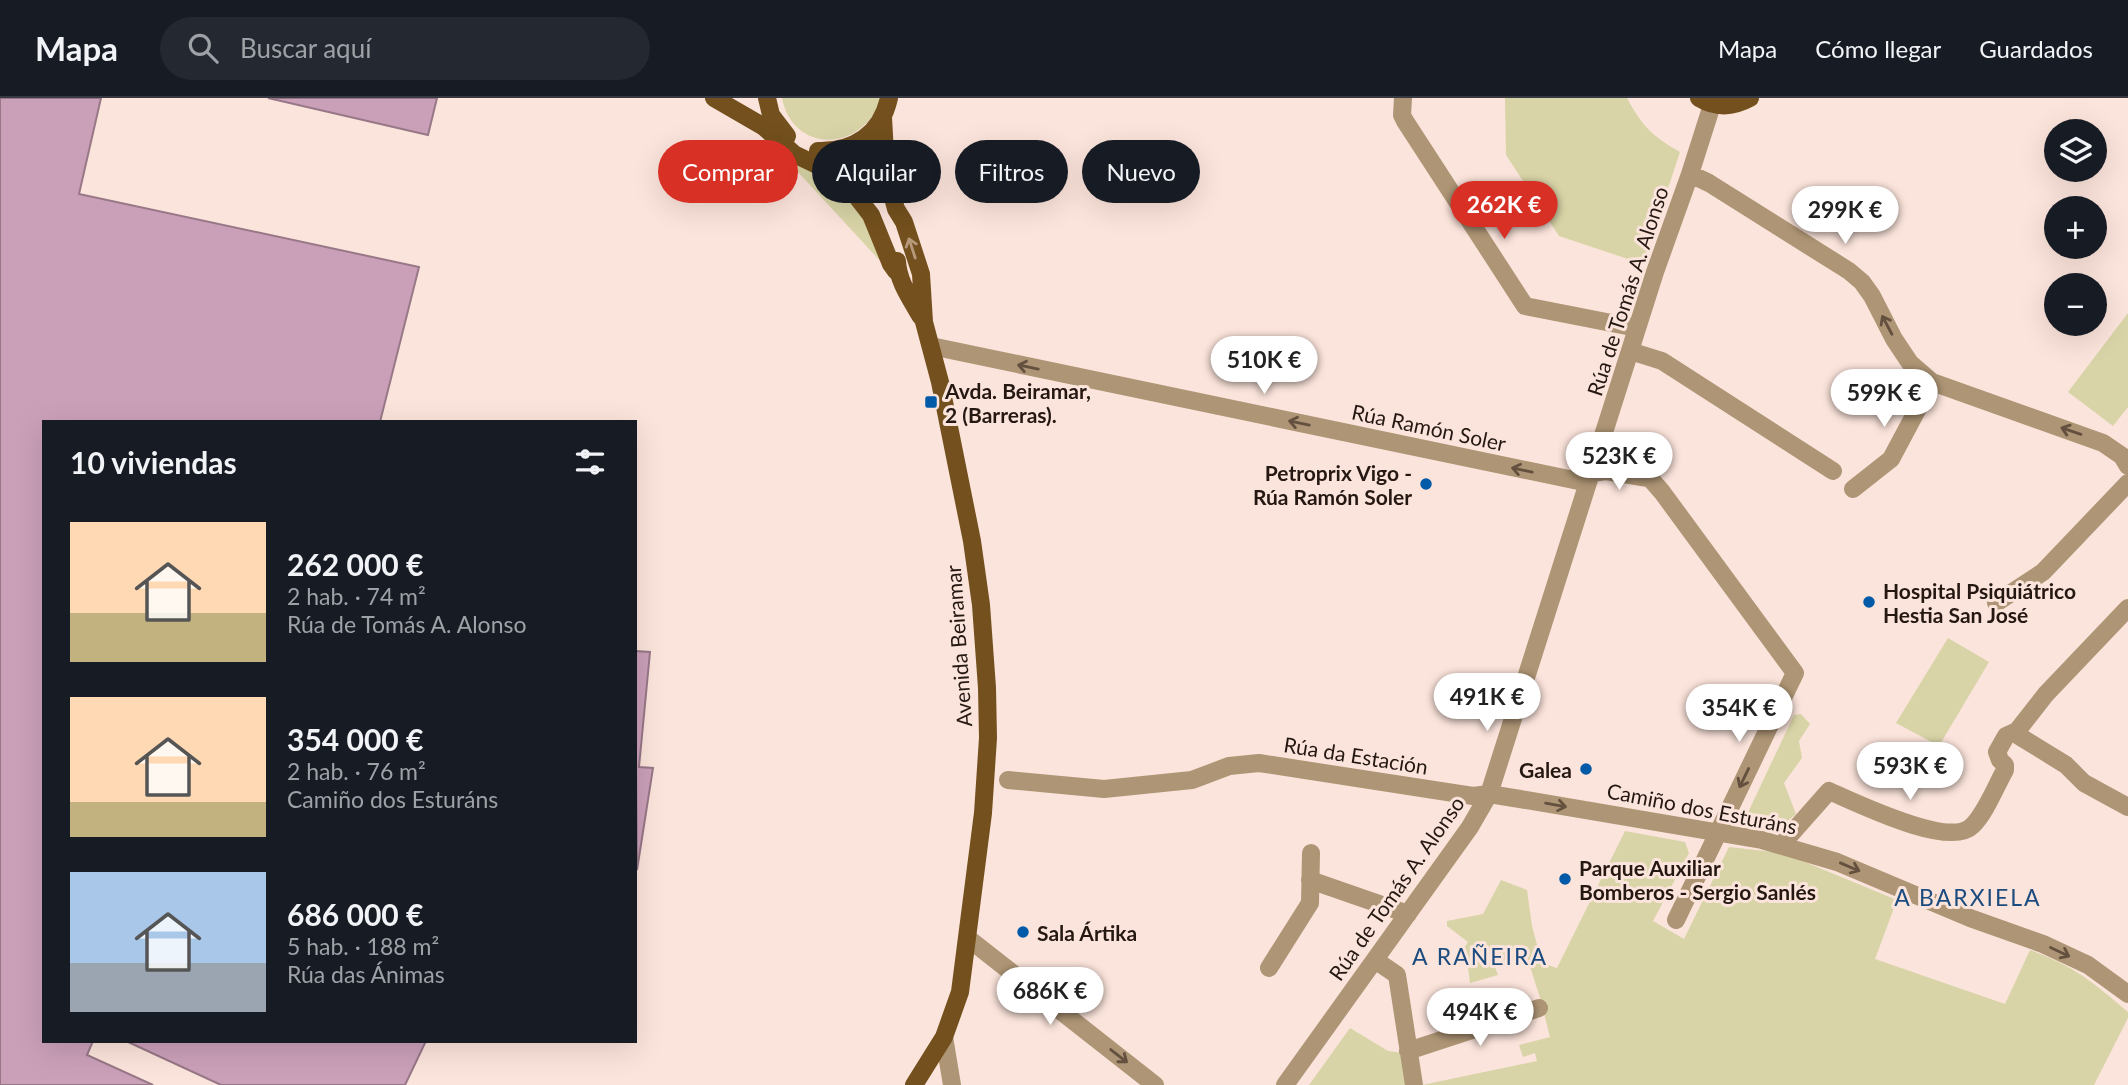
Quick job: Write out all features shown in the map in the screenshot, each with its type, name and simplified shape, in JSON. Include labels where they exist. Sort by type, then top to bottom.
[{"type":"main road","points":[[714,98],[764,127],[794,154],[847,184],[871,215],[891,264],[897,271]]},
{"type":"main road","points":[[730,98],[761,114],[769,106]]},
{"type":"main road","points":[[886,124],[889,98]]},
{"type":"main road","points":[[862,140],[876,128],[886,124],[901,98]]},
{"type":"main road","points":[[1705,101],[1726,106],[1740,104],[1750,98]]},
{"type":"main road","name":"Avenida Beiramar","points":[[769,106],[779,128],[790,139],[812,149]]},
{"type":"main road","name":"Avenida Beiramar","points":[[886,124],[886,172],[896,209],[904,222],[921,274],[924,322]]},
{"type":"main road","name":"Avenida Beiramar","points":[[873,203],[898,262],[897,271],[924,322],[932,346],[972,541],[988,688],[983,813],[969,939],[960,992],[944,1037],[914,1085]]},
{"type":"street","points":[[1403,98],[1402,115],[1405,121],[1525,306],[1637,328]]},
{"type":"street","name":"Rúa de Tomás A. Alonso","points":[[1284,1085],[1470,827],[1489,794],[1655,272],[1690,174],[1705,101]]},
{"type":"street","points":[[1690,174],[1709,183],[1849,271],[1862,282],[1910,363],[1932,382],[2103,443],[2122,456],[2128,466]]},
{"type":"street","name":"Rúa Ramón Soler","points":[[932,346],[1590,478],[1606,471],[1648,478]]},
{"type":"street","points":[[1630,351],[1662,361],[1833,471]]},
{"type":"street","points":[[1853,489],[1891,458],[1932,382]]},
{"type":"street","points":[[1603,437],[1628,453],[1662,492],[1795,673],[1676,920]]},
{"type":"street","points":[[1997,603],[2043,572],[2128,483]]},
{"type":"street","points":[[1782,844],[1829,791],[1925,828],[1944,833],[1965,831],[1976,821],[2005,769],[1997,752],[2006,736],[2017,731],[2046,694],[2128,608]]},
{"type":"street","points":[[2017,731],[2019,736],[2066,765],[2084,783],[2128,807]]},
{"type":"street","name":"Rúa da Estación","points":[[1008,780],[1104,789],[1192,780],[1229,766],[1259,763],[1473,796],[1489,794]]},
{"type":"street","name":"Camiño dos Esturáns","points":[[1489,794],[1782,844],[1838,862],[1970,918],[2043,944],[2088,965],[2128,994]]},
{"type":"street","points":[[1269,968],[1310,903],[1311,853]]},
{"type":"street","points":[[1310,880],[1408,914]]},
{"type":"street","points":[[969,939],[1155,1085]]},
{"type":"street","points":[[1375,960],[1397,975],[1414,1085]]},
{"type":"street","points":[[1408,1051],[1539,1007]]},
{"type":"street","points":[[944,1037],[952,1085]]},
{"type":"shaded area","points":[[0,98],[101,98],[79,194],[419,267],[381,420],[42,420],[42,1043],[92,1043],[87,1055],[153,1085],[0,1085]]},
{"type":"shaded area","points":[[268,98],[437,98],[428,135]]},
{"type":"shaded area","points":[[782,98],[881,98],[872,116],[860,129],[845,137],[829,140],[814,137],[800,130],[789,117]]},
{"type":"shaded area","points":[[1505,98],[1627,98],[1649,130],[1680,152],[1643,264],[1559,236],[1506,155]]},
{"type":"shaded area","points":[[798,164],[812,170],[812,187],[798,172]]},
{"type":"shaded area","points":[[827,203],[856,203],[883,264]]},
{"type":"shaded area","points":[[2128,313],[2128,407],[2113,426],[2068,392]]},
{"type":"shaded area","points":[[1948,638],[1989,662],[1939,746],[1896,723]]},
{"type":"shaded area","points":[[637,651],[650,652],[639,767],[653,768],[637,870]]},
{"type":"shaded area","points":[[1801,714],[1810,724],[1799,741],[1802,758],[1784,783],[1796,814],[1774,832],[1750,827],[1744,821],[1794,715]]},
{"type":"shaded area","points":[[1625,831],[1685,842],[1689,853],[1653,921],[1684,939],[1729,847],[1783,853],[1897,900],[1875,959],[2005,1004],[2030,950],[2059,962],[2082,976],[2128,1012],[2128,1018],[2094,1085],[1422,1085],[1537,1061],[1535,1053],[1523,1057],[1519,1045],[1550,1037],[1527,957],[1495,967],[1498,975],[1470,983],[1468,967],[1457,959],[1468,942],[1447,926],[1447,921],[1483,914],[1501,880],[1527,890],[1532,926],[1542,963],[1557,968]]},
{"type":"shaded area","points":[[1350,1028],[1388,1051],[1403,1053],[1421,1085],[1309,1085]]},
{"type":"shaded area","points":[[130,1043],[425,1043],[405,1085],[221,1085]]},
{"type":"place","name":"Avda. Beiramar, 2 (Barreras).","points":[[931,402]]},
{"type":"place","name":"Petroprix Vigo - Rúa Ramón Soler","points":[[1426,484]]},
{"type":"place","name":"Hospital Psiquiátrico Hestia San José","points":[[1869,602]]},
{"type":"place","name":"Galea","points":[[1586,769]]},
{"type":"place","name":"Parque Auxiliar Bomberos - Sergio Sanlés","points":[[1565,879]]},
{"type":"place","name":"Sala Ártika","points":[[1023,932]]},
{"type":"district","name":"A BARXIELA","points":[[1968,897]]},
{"type":"district","name":"A RAÑEIRA","points":[[1480,956]]}]
